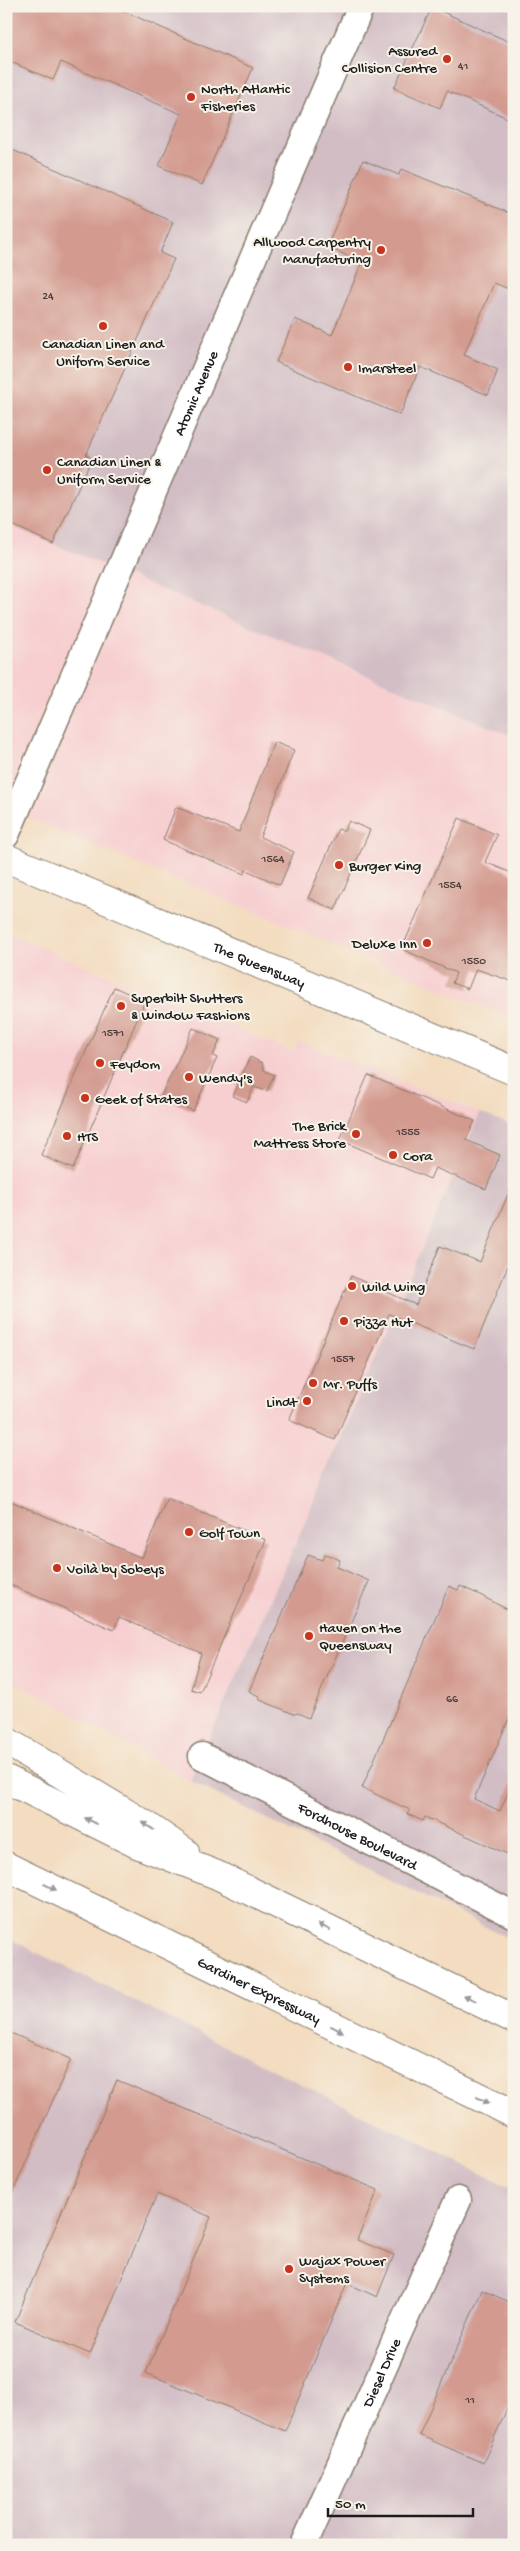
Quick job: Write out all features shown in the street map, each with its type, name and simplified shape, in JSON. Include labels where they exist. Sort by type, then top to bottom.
[{"type":"main road","name":"The Queensway","points":[[6,858],[514,1071]]},
{"type":"main road","points":[[6,1740],[146,1825],[217,1875]]},
{"type":"main road","points":[[6,1779],[137,1844],[217,1875],[514,2019]]},
{"type":"main road","name":"Gardiner Expressway","points":[[6,1866],[514,2114]]},
{"type":"street","name":"Atomic Avenue","points":[[6,834],[361,6]]},
{"type":"street","name":"Fordhouse Boulevard","points":[[202,1756],[514,1915]]},
{"type":"street","name":"Diesel Drive","points":[[304,2545],[458,2200]]},
{"type":"shaded area","points":[[6,6],[514,6],[514,737],[6,524]]},
{"type":"shaded area","points":[[6,524],[514,737],[514,1019],[6,809]]},
{"type":"shaded area","points":[[6,933],[293,1052],[298,1041],[480,1113],[295,1545],[190,1781],[6,1676]]},
{"type":"shaded area","points":[[480,1113],[514,1126],[514,1941],[190,1781],[295,1545]]},
{"type":"shaded area","points":[[6,1937],[514,2190],[514,2545],[6,2545]]},
{"type":"building","name":"North Atlantic Fisheries","points":[[6,6],[112,6],[253,68],[202,185],[159,166],[181,114],[61,62],[53,80],[6,60]]},
{"type":"building","points":[[432,7],[514,44],[514,121],[447,91],[440,108],[394,88]]},
{"type":"building","points":[[6,147],[173,222],[160,253],[174,259],[86,455],[92,458],[53,544],[6,522]]},
{"type":"building","points":[[363,160],[399,175],[401,169],[514,215],[514,291],[494,283],[464,355],[498,370],[488,395],[420,367],[400,415],[276,362],[295,319],[332,335],[362,262],[327,247]]},
{"type":"building","points":[[274,742],[294,750],[260,837],[294,852],[280,885],[246,870],[244,874],[163,840],[176,807],[239,832]]},
{"type":"building","points":[[459,818],[497,835],[485,862],[514,874],[514,982],[476,969],[468,989],[452,983],[456,973],[404,950],[404,944]]},
{"type":"building","name":"Burger King","points":[[349,821],[370,830],[335,910],[308,898],[338,829],[344,831]]},
{"type":"building","points":[[114,987],[145,1001],[73,1169],[41,1155]]},
{"type":"building","name":"Wendy's","points":[[193,1028],[220,1040],[213,1056],[217,1058],[193,1111],[161,1096]]},
{"type":"building","points":[[250,1057],[262,1063],[264,1070],[274,1075],[267,1091],[254,1087],[247,1102],[233,1096]]},
{"type":"building","points":[[368,1075],[475,1121],[466,1140],[500,1155],[486,1189],[435,1168],[430,1179],[340,1140]]},
{"type":"building","points":[[514,1180],[514,1251],[474,1349],[389,1314],[335,1440],[289,1420],[351,1276],[416,1305],[440,1246],[480,1262]]},
{"type":"building","points":[[167,1498],[266,1540],[200,1692],[191,1689],[201,1653],[119,1617],[114,1630],[6,1583],[6,1499],[142,1558]]},
{"type":"building","name":"Haven on the Queensway","points":[[325,1554],[340,1560],[337,1567],[369,1581],[309,1718],[260,1700],[259,1696],[249,1691],[308,1555],[322,1560]]},
{"type":"building","points":[[449,1586],[458,1590],[460,1586],[514,1613],[514,1707],[474,1799],[500,1811],[514,1779],[514,1857],[425,1817],[423,1821],[407,1814],[410,1810],[362,1788]]},
{"type":"building","points":[[6,2031],[71,2059],[6,2208]]},
{"type":"building","name":"Wajax Power Systems","points":[[117,2080],[378,2190],[357,2240],[394,2255],[377,2297],[347,2283],[285,2431],[146,2373],[211,2217],[157,2194],[90,2354],[15,2322]]},
{"type":"building","points":[[482,2290],[514,2304],[514,2393],[483,2463],[419,2435]]},
{"type":"place","name":"Assured Collision Centre","points":[[447,59]]},
{"type":"place","name":"North Atlantic Fisheries","points":[[191,97]]},
{"type":"place","name":"Allwood Carpentry Manufacturing","points":[[381,250]]},
{"type":"place","name":"Canadian Linen and Uniform Service","points":[[103,326]]},
{"type":"place","name":"Imarsteel","points":[[348,367]]},
{"type":"place","name":"Canadian Linen & Uniform Service","points":[[47,470]]},
{"type":"place","name":"Burger King","points":[[339,865]]},
{"type":"place","name":"Deluxe Inn","points":[[427,943]]},
{"type":"place","name":"Superbilt Shutters & Window Fashions","points":[[121,1006]]},
{"type":"place","name":"Feydom","points":[[100,1063]]},
{"type":"place","name":"Wendy's","points":[[189,1077]]},
{"type":"place","name":"Geek of States","points":[[85,1098]]},
{"type":"place","name":"The Brick Mattress Store","points":[[356,1134]]},
{"type":"place","name":"HTS","points":[[67,1136]]},
{"type":"place","name":"Cora","points":[[393,1155]]},
{"type":"place","name":"Wild Wing","points":[[352,1286]]},
{"type":"place","name":"Pizza Hut","points":[[344,1321]]},
{"type":"place","name":"Mr. Puffs","points":[[313,1383]]},
{"type":"place","name":"Lindt","points":[[307,1401]]},
{"type":"place","name":"Golf Town","points":[[189,1532]]},
{"type":"place","name":"Voilà by Sobeys","points":[[57,1568]]},
{"type":"place","name":"Haven on the Queensway","points":[[309,1636]]},
{"type":"place","name":"Wajax Power Systems","points":[[289,2269]]}]
